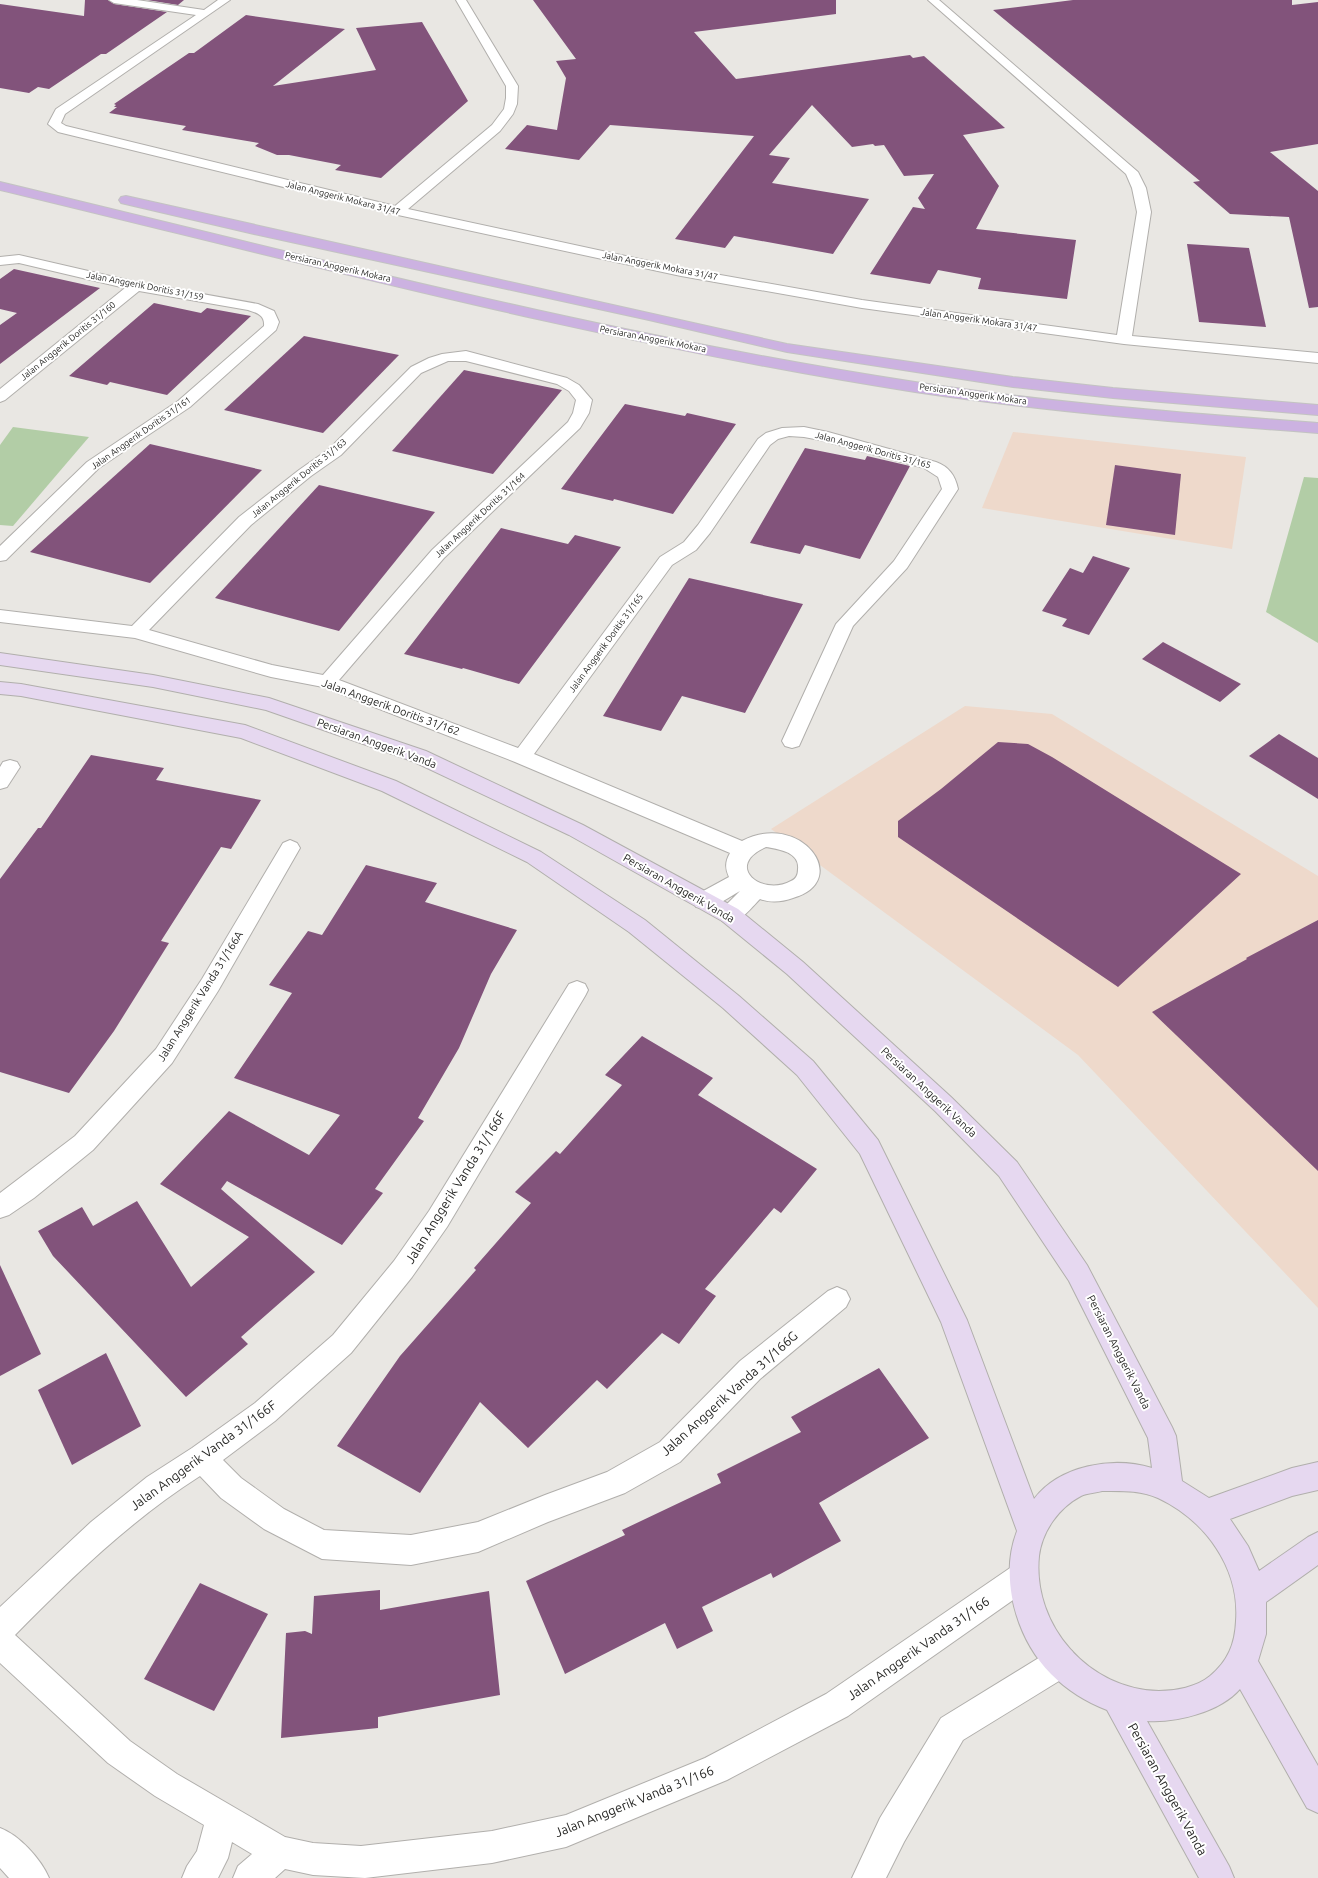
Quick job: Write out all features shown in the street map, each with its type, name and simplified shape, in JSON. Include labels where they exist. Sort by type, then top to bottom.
[{"type":"main road","name":"Persiaran Anggerik Mokara","points":[[0,186],[522,311],[642,337],[781,364],[915,386],[1041,403],[1318,428]]},
{"type":"main road","name":"Persiaran Anggerik Mokara","points":[[115,198],[254,230],[641,314],[787,348],[1014,382],[1113,393],[1318,410]]},
{"type":"street","points":[[114,0],[205,14],[225,0]]},
{"type":"street","points":[[398,211],[496,128],[506,117],[511,107],[513,100],[512,86],[461,0]]},
{"type":"street","points":[[933,0],[1132,172],[1139,188],[1144,212],[1124,340]]},
{"type":"street","name":"Jalan Anggerik Mokara 31/47","points":[[205,14],[60,112],[54,124],[62,130],[398,211],[674,270],[852,302],[1124,340],[1318,358]]},
{"type":"street","name":"Jalan Anggerik Doritis 31/159","points":[[0,261],[19,259],[136,286],[248,306],[264,311]]},
{"type":"street","name":"Jalan Anggerik Doritis 31/160","points":[[0,397],[136,286]]},
{"type":"street","name":"Jalan Anggerik Doritis 31/161","points":[[0,556],[93,465],[184,404],[271,328],[273,321],[272,317],[264,311]]},
{"type":"street","name":"Jalan Anggerik Doritis 31/163","points":[[136,632],[245,521],[305,473],[335,452],[416,370],[434,361],[447,357],[466,356],[524,370]]},
{"type":"street","name":"Jalan Anggerik Doritis 31/164","points":[[327,682],[438,554],[574,425],[581,413],[584,400],[574,388],[562,381],[524,370]]},
{"type":"street","name":"Jalan Anggerik Doritis 31/165","points":[[522,757],[666,561],[690,546],[704,529],[764,442],[772,436],[788,431],[822,435],[930,465],[940,469],[948,477],[950,489],[901,564],[845,624],[792,741]]},
{"type":"street","name":"Jalan Anggerik Doritis 31/162","points":[[0,616],[136,632],[271,671],[327,682],[522,757],[743,850]]},
{"type":"street","name":"Persiaran Anggerik Vanda","points":[[0,659],[153,681],[270,704],[419,756],[576,830],[730,915],[795,968],[943,1104],[1008,1169],[1078,1273],[1162,1436],[1168,1489]]},
{"type":"street","points":[[0,688],[245,732],[389,786],[534,857],[637,926],[731,1002],[805,1068],[869,1147],[954,1320],[1031,1529]]},
{"type":"street","points":[[776,840],[794,845],[806,856],[809,863],[808,876],[799,887],[777,894],[749,885],[738,873],[736,865],[738,857],[743,850],[757,842],[776,840]]},
{"type":"street","name":"Jalan Anggerik Vanda 31/166A","points":[[0,1207],[25,1190],[84,1143],[164,1056],[210,985],[290,848]]},
{"type":"street","points":[[704,901],[749,885]]},
{"type":"street","points":[[730,915],[749,885]]},
{"type":"street","name":"Jalan Anggerik Vanda 31/166F","points":[[0,1629],[34,1594],[101,1532],[157,1487],[202,1458],[265,1412],[342,1344],[403,1269],[438,1219],[577,990]]},
{"type":"street","name":"Jalan Anggerik Vanda 31/166G","points":[[202,1458],[231,1488],[274,1519],[322,1544],[411,1550],[478,1537],[545,1509],[615,1483],[670,1452],[750,1370],[837,1299]]},
{"type":"street","points":[[1206,1514],[1292,1482],[1318,1476]]},
{"type":"street","points":[[1102,1477],[1136,1478],[1168,1489],[1188,1499],[1206,1514],[1227,1537],[1242,1565],[1251,1595],[1253,1618],[1250,1641],[1241,1662],[1220,1687],[1190,1703],[1155,1708],[1118,1700],[1088,1685],[1061,1662],[1041,1635],[1028,1606],[1023,1576],[1026,1543],[1031,1529],[1048,1504],[1060,1494],[1072,1486],[1102,1477]]},
{"type":"street","points":[[1251,1595],[1318,1546]]},
{"type":"street","name":"Jalan Anggerik Vanda 31/166","points":[[0,1642],[119,1752],[166,1785],[280,1852],[313,1859],[361,1862],[492,1847],[566,1831],[716,1769],[837,1705],[1023,1576]]},
{"type":"street","points":[[868,1878],[892,1830],[952,1729],[1061,1662]]},
{"type":"street","points":[[1241,1662],[1318,1797]]},
{"type":"street","name":"Persiaran Anggerik Vanda","points":[[1118,1700],[1217,1878]]},
{"type":"street","points":[[199,1878],[212,1858],[222,1817]]},
{"type":"street","points":[[0,1844],[32,1878]]},
{"type":"street","points":[[250,1878],[280,1852]]},
{"type":"shaded area","points":[[1013,432],[1246,457],[1232,549],[982,508]]},
{"type":"shaded area","points":[[965,706],[1052,714],[1318,876],[1318,1308],[1078,1055],[771,829]]},
{"type":"green space","points":[[13,427],[89,437],[13,526],[0,525],[0,445]]},
{"type":"green space","points":[[1304,477],[1318,478],[1318,643],[1266,612]]},
{"type":"building","points":[[85,0],[108,0],[114,4],[167,12],[106,54],[101,54],[49,89],[38,87],[29,93],[0,88],[0,4],[84,16]]},
{"type":"building","points":[[147,0],[184,0],[178,5]]},
{"type":"building","points":[[533,0],[836,0],[836,14],[694,32],[736,79],[910,55],[913,58],[924,56],[1005,128],[963,135],[999,186],[976,229],[1076,240],[1067,299],[978,289],[981,278],[938,270],[930,284],[870,274],[913,207],[925,209],[918,198],[934,174],[904,176],[884,145],[875,146],[873,144],[852,147],[812,105],[769,155],[790,158],[772,183],[869,199],[833,254],[734,236],[725,248],[675,239],[754,136],[610,125],[579,160],[505,149],[527,125],[557,130],[566,78],[556,61],[576,59]]},
{"type":"building","points":[[1073,0],[1292,0],[1292,5],[1318,2],[1318,144],[1270,152],[1318,191],[1318,307],[1309,308],[1289,217],[1230,214],[1193,182],[1200,181],[993,10]]},
{"type":"building","points":[[246,15],[345,29],[273,86],[376,70],[356,28],[422,22],[468,101],[381,178],[335,170],[341,165],[289,155],[277,155],[255,146],[259,143],[182,130],[186,126],[109,113],[117,107],[114,107],[116,105],[114,104],[189,53],[194,53]]},
{"type":"building","points":[[1187,244],[1249,248],[1266,327],[1199,322]]},
{"type":"building","points":[[14,269],[100,288],[0,364],[0,325],[17,313],[0,309],[0,279]]},
{"type":"building","points":[[154,303],[201,313],[207,308],[251,316],[167,395],[110,382],[107,385],[69,376]]},
{"type":"building","points":[[304,336],[399,355],[323,433],[224,410]]},
{"type":"building","points":[[464,370],[562,390],[493,474],[392,451]]},
{"type":"building","points":[[625,404],[685,416],[687,413],[736,424],[673,514],[614,499],[613,501],[561,489]]},
{"type":"building","points":[[150,444],[262,470],[150,583],[30,552]]},
{"type":"building","points":[[805,448],[865,460],[867,456],[910,466],[860,559],[805,545],[800,554],[750,543]]},
{"type":"building","points":[[1115,465],[1181,474],[1175,535],[1106,525]]},
{"type":"building","points":[[319,485],[435,512],[339,631],[215,598]]},
{"type":"building","points":[[501,528],[568,544],[575,535],[621,547],[519,684],[463,668],[462,669],[404,654]]},
{"type":"building","points":[[1093,556],[1130,568],[1089,635],[1062,626],[1067,619],[1042,611],[1070,568],[1083,573]]},
{"type":"building","points":[[689,578],[803,604],[745,713],[682,696],[661,731],[603,716]]},
{"type":"building","points":[[1163,642],[1241,684],[1220,702],[1142,659]]},
{"type":"building","points":[[1279,734],[1318,758],[1318,799],[1249,756]]},
{"type":"building","points":[[998,742],[1028,744],[1052,757],[1241,874],[1118,987],[898,837],[898,821],[941,789]]},
{"type":"building","points":[[91,755],[164,768],[156,780],[261,800],[231,849],[221,847],[161,941],[169,943],[114,1031],[69,1093],[0,1072],[0,879],[38,828],[41,828]]},
{"type":"building","points":[[366,865],[437,883],[425,902],[517,930],[491,974],[459,1048],[418,1118],[424,1121],[375,1189],[383,1193],[342,1245],[227,1181],[221,1189],[315,1272],[241,1337],[248,1344],[186,1397],[53,1256],[38,1231],[82,1207],[93,1226],[137,1201],[191,1287],[249,1237],[160,1184],[229,1111],[309,1155],[340,1115],[234,1078],[292,993],[269,985],[308,931],[322,935]]},
{"type":"building","points":[[1318,920],[1318,1171],[1152,1012],[1247,959],[1246,958]]},
{"type":"building","points":[[642,1036],[713,1078],[698,1095],[817,1169],[781,1213],[774,1208],[705,1289],[716,1296],[679,1344],[662,1333],[607,1389],[597,1380],[528,1448],[480,1402],[420,1493],[337,1446],[400,1356],[476,1270],[474,1268],[531,1203],[515,1192],[556,1151],[560,1154],[622,1085],[605,1075]]},
{"type":"building","points":[[0,1265],[41,1354],[0,1376]]},
{"type":"building","points":[[106,1353],[141,1426],[72,1465],[38,1390]]},
{"type":"building","points":[[879,1368],[929,1438],[819,1503],[841,1541],[773,1578],[771,1573],[702,1607],[713,1631],[677,1649],[665,1623],[565,1674],[526,1581],[625,1535],[622,1530],[721,1483],[717,1474],[801,1432],[791,1417]]},
{"type":"building","points":[[200,1583],[268,1614],[214,1711],[144,1679]]},
{"type":"building","points":[[380,1590],[380,1610],[489,1591],[500,1695],[378,1717],[378,1728],[281,1738],[286,1633],[305,1631],[312,1634],[314,1596]]}]
